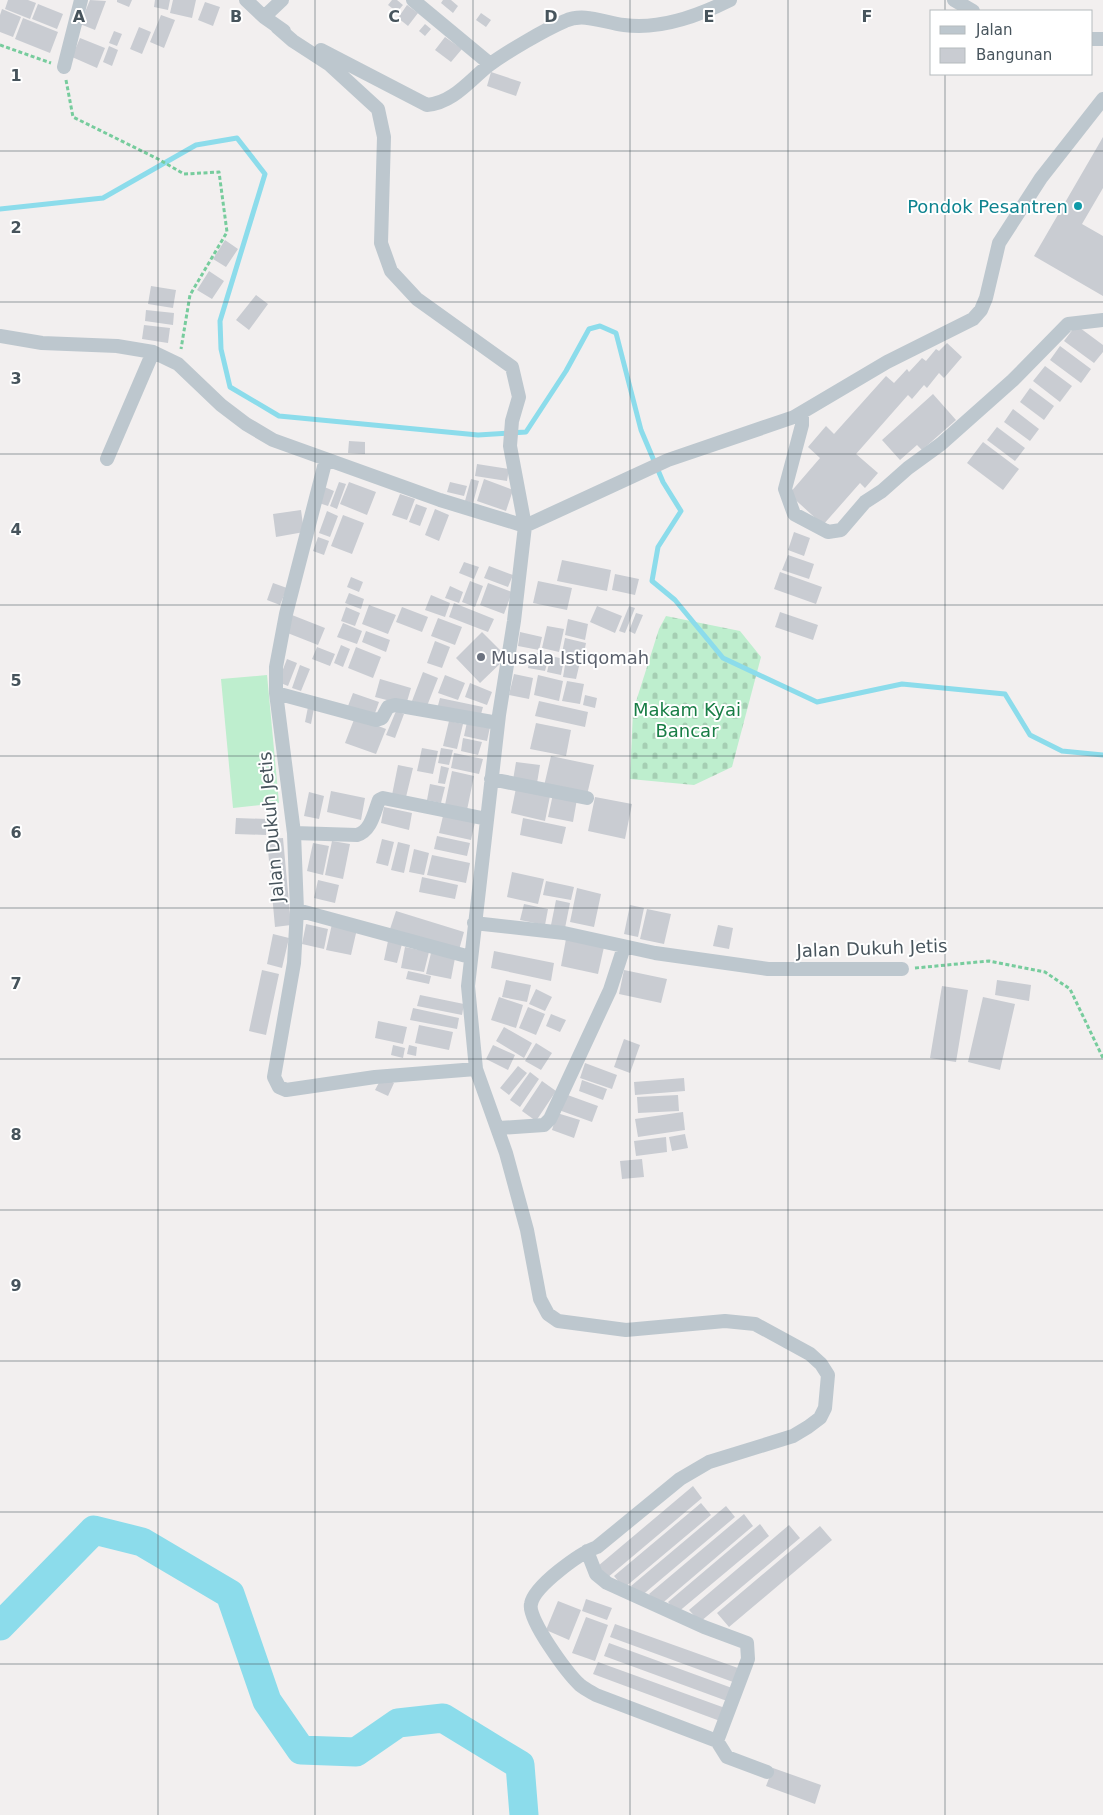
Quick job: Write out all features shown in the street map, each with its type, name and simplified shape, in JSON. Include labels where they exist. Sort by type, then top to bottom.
[{"type":"street","points":[[64,67],[81,0]]},
{"type":"street","points":[[246,0],[264,18],[293,41],[330,64],[378,109],[384,138],[381,243],[392,271],[417,298],[512,367],[519,397],[512,421],[510,446],[525,526],[514,621],[491,779],[468,986],[476,1069],[499,1128],[506,1153],[527,1230],[540,1299],[548,1314],[558,1321],[626,1330],[724,1321],[755,1324],[810,1354],[821,1364],[828,1375],[825,1408],[820,1418],[793,1436],[709,1462],[680,1479],[597,1547],[587,1551],[559,1572],[534,1595],[530,1612],[537,1627],[579,1684],[591,1691],[717,1741],[727,1757],[767,1772]]},
{"type":"street","points":[[264,18],[282,0]]},
{"type":"street","points":[[414,0],[490,64]]},
{"type":"street","points":[[277,27],[427,105],[439,104],[448,100],[490,64],[567,20],[594,18],[625,26],[664,23],[703,14],[730,0]]},
{"type":"street","points":[[954,0],[971,10]]},
{"type":"street","points":[[0,336],[42,343],[117,346],[153,352],[178,364],[221,405],[246,424],[273,440],[440,500],[525,526],[668,460],[802,412],[878,366],[974,319],[981,310],[986,298],[999,243],[1041,178],[1103,99]]},
{"type":"street","points":[[802,412],[802,425],[785,489],[794,514],[828,532],[841,530],[865,502],[882,492],[908,468],[941,444],[1013,380],[1068,324],[1103,320]]},
{"type":"street","points":[[107,459],[153,352]]},
{"type":"street","name":"Jalan Dukuh Jetis","points":[[326,459],[286,614],[276,667],[276,693],[294,833],[297,910],[294,963],[274,1077],[279,1087],[286,1090],[376,1077],[476,1069]]},
{"type":"street","points":[[276,693],[376,720],[382,718],[391,705],[498,723]]},
{"type":"street","points":[[491,779],[587,798]]},
{"type":"street","points":[[294,833],[357,835],[363,833],[367,829],[380,800],[383,798],[487,818]]},
{"type":"street","points":[[297,910],[470,957]]},
{"type":"street","name":"Jalan Dukuh Jetis","points":[[474,923],[564,933],[624,947],[768,969],[902,969]]},
{"type":"street","points":[[499,1128],[544,1125],[550,1119],[610,990],[624,947]]},
{"type":"street","points":[[587,1551],[596,1574],[608,1584],[704,1627],[746,1643],[748,1659],[717,1741]]},
{"type":"path","points":[[0,45],[64,67],[73,117],[184,174],[219,172],[227,232],[190,295],[178,364]]},
{"type":"path","name":"Jalan Dukuh Jetis","points":[[902,969],[989,961],[1046,972],[1070,989],[1103,1058]]},
{"type":"green space","name":"Makam Kyai Bancar","points":[[666,616],[740,631],[761,657],[732,767],[694,785],[630,779],[633,711],[659,629]]},
{"type":"green space","points":[[267,675],[279,803],[233,808],[221,679]]},
{"type":"building","points":[[8,0],[28,0],[36,3],[30,19],[5,9]]},
{"type":"building","points":[[90,0],[106,1],[95,30],[80,24]]},
{"type":"building","points":[[117,0],[132,0],[129,7],[117,2]]},
{"type":"building","points":[[155,0],[170,0],[168,10],[154,7]]},
{"type":"building","points":[[173,0],[196,0],[192,18],[170,13]]},
{"type":"building","points":[[392,0],[397,0],[403,5],[397,12],[388,5]]},
{"type":"building","points":[[443,0],[451,0],[458,6],[453,13],[441,3]]},
{"type":"building","points":[[205,2],[220,7],[213,26],[198,20]]},
{"type":"building","points":[[38,4],[63,14],[57,29],[32,19]]},
{"type":"building","points":[[407,5],[418,13],[408,26],[398,18]]},
{"type":"building","points":[[2,9],[21,17],[13,37],[0,32]]},
{"type":"building","points":[[481,13],[491,20],[486,27],[476,20]]},
{"type":"building","points":[[161,15],[175,20],[164,48],[150,42]]},
{"type":"building","points":[[23,18],[58,32],[50,53],[15,39]]},
{"type":"building","points":[[425,24],[431,29],[425,36],[419,31]]},
{"type":"building","points":[[139,27],[151,32],[142,54],[130,49]]},
{"type":"building","points":[[114,31],[122,34],[117,46],[109,43]]},
{"type":"building","points":[[445,37],[462,49],[451,62],[435,50]]},
{"type":"building","points":[[80,38],[105,48],[97,68],[72,57]]},
{"type":"building","points":[[109,46],[118,50],[112,66],[103,62]]},
{"type":"building","points":[[491,72],[521,82],[516,96],[487,86]]},
{"type":"building","name":"Pondok Pesantren","points":[[1103,137],[1103,188],[1082,224],[1103,236],[1103,296],[1034,256]]},
{"type":"building","points":[[225,240],[238,249],[226,267],[213,259]]},
{"type":"building","points":[[209,271],[224,281],[212,299],[197,290]]},
{"type":"building","points":[[151,286],[176,290],[173,308],[148,304]]},
{"type":"building","points":[[256,295],[268,304],[249,330],[236,320]]},
{"type":"building","points":[[146,310],[174,313],[173,325],[145,321]]},
{"type":"building","points":[[144,325],[170,328],[168,343],[142,339]]},
{"type":"building","points":[[1076,325],[1103,345],[1103,352],[1094,363],[1064,341]]},
{"type":"building","points":[[947,343],[962,357],[944,378],[939,373],[927,388],[924,385],[912,399],[908,395],[856,454],[878,473],[865,488],[860,483],[823,525],[789,494],[820,458],[808,447],[826,426],[834,434],[886,376],[894,383],[907,369],[909,372],[922,358],[926,361],[936,349],[939,351]]},
{"type":"building","points":[[1060,346],[1091,369],[1081,383],[1050,360]]},
{"type":"building","points":[[1045,366],[1072,386],[1060,402],[1033,381]]},
{"type":"building","points":[[1030,388],[1054,406],[1044,420],[1020,402]]},
{"type":"building","points":[[933,394],[956,420],[922,450],[917,445],[900,460],[882,440]]},
{"type":"building","points":[[1013,409],[1039,429],[1030,441],[1004,422]]},
{"type":"building","points":[[997,427],[1025,448],[1015,461],[987,440]]},
{"type":"building","points":[[349,441],[365,442],[365,454],[348,453]]},
{"type":"building","points":[[983,442],[1019,469],[1003,490],[967,463]]},
{"type":"building","points":[[477,464],[509,469],[507,481],[475,476]]},
{"type":"building","points":[[471,479],[479,481],[473,503],[465,501]]},
{"type":"building","points":[[484,479],[513,490],[506,511],[477,501]]},
{"type":"building","points":[[339,482],[346,484],[337,509],[330,506]]},
{"type":"building","points":[[349,482],[376,492],[367,515],[340,504]]},
{"type":"building","points":[[450,482],[467,486],[464,496],[447,492]]},
{"type":"building","points":[[322,486],[334,491],[328,506],[316,502]]},
{"type":"building","points":[[400,494],[415,499],[407,520],[392,515]]},
{"type":"building","points":[[416,504],[427,508],[420,526],[409,522]]},
{"type":"building","points":[[435,509],[449,515],[439,541],[425,535]]},
{"type":"building","points":[[301,510],[304,532],[276,537],[273,514]]},
{"type":"building","points":[[327,511],[338,516],[330,537],[319,533]]},
{"type":"building","points":[[343,515],[364,523],[352,554],[331,546]]},
{"type":"building","points":[[794,532],[810,538],[804,556],[788,550]]},
{"type":"building","points":[[318,537],[329,541],[324,555],[313,551]]},
{"type":"building","points":[[788,555],[814,564],[809,579],[782,570]]},
{"type":"building","points":[[562,560],[611,570],[607,591],[557,581]]},
{"type":"building","points":[[464,562],[479,567],[474,579],[459,573]]},
{"type":"building","points":[[489,566],[513,575],[508,587],[484,578]]},
{"type":"building","points":[[780,572],[822,587],[816,604],[774,589]]},
{"type":"building","points":[[615,574],[639,579],[635,595],[612,590]]},
{"type":"building","points":[[351,577],[363,582],[359,592],[347,587]]},
{"type":"building","points":[[470,581],[483,586],[475,607],[462,602]]},
{"type":"building","points":[[538,581],[572,588],[567,610],[533,603]]},
{"type":"building","points":[[273,583],[287,588],[280,605],[267,600]]},
{"type":"building","points":[[488,583],[512,592],[504,614],[480,605]]},
{"type":"building","points":[[450,586],[463,592],[459,603],[445,598]]},
{"type":"building","points":[[349,593],[364,599],[361,609],[345,603]]},
{"type":"building","points":[[431,595],[450,603],[445,617],[425,610]]},
{"type":"building","points":[[454,603],[494,619],[488,632],[449,617]]},
{"type":"building","points":[[369,605],[396,615],[388,634],[362,624]]},
{"type":"building","points":[[597,606],[622,616],[615,633],[590,622]]},
{"type":"building","points":[[629,606],[635,608],[625,633],[619,631]]},
{"type":"building","points":[[346,607],[360,613],[355,626],[341,621]]},
{"type":"building","points":[[402,607],[428,617],[422,632],[396,622]]},
{"type":"building","points":[[780,612],[818,625],[813,640],[775,627]]},
{"type":"building","points":[[636,613],[643,615],[635,634],[629,631]]},
{"type":"building","points":[[292,615],[325,628],[318,645],[285,632]]},
{"type":"building","points":[[438,618],[462,627],[455,645],[431,636]]},
{"type":"building","points":[[568,619],[588,624],[585,640],[565,635]]},
{"type":"building","points":[[343,623],[362,631],[357,644],[337,637]]},
{"type":"building","points":[[547,626],[564,629],[559,652],[542,648]]},
{"type":"building","points":[[366,631],[390,640],[386,652],[362,642]]},
{"type":"building","name":"Musala Istiqomah","points":[[482,632],[507,657],[480,683],[456,658]]},
{"type":"building","points":[[520,632],[542,637],[539,650],[518,646]]},
{"type":"building","points":[[565,638],[586,643],[583,658],[562,653]]},
{"type":"building","points":[[435,641],[450,647],[442,668],[427,663]]},
{"type":"building","points":[[341,645],[350,649],[343,667],[334,663]]},
{"type":"building","points":[[317,647],[335,654],[330,666],[312,659]]},
{"type":"building","points":[[356,647],[381,657],[373,678],[348,668]]},
{"type":"building","points":[[531,652],[549,656],[545,671],[528,668]]},
{"type":"building","points":[[551,656],[564,659],[561,675],[547,672]]},
{"type":"building","points":[[287,659],[297,663],[288,686],[278,682]]},
{"type":"building","points":[[566,659],[580,662],[576,679],[563,677]]},
{"type":"building","points":[[300,665],[310,669],[301,691],[292,688]]},
{"type":"building","points":[[423,672],[438,678],[427,706],[412,701]]},
{"type":"building","points":[[514,674],[533,678],[529,699],[509,695]]},
{"type":"building","points":[[445,675],[465,683],[458,700],[438,693]]},
{"type":"building","points":[[538,675],[563,681],[559,701],[534,695]]},
{"type":"building","points":[[380,679],[411,688],[406,705],[375,697]]},
{"type":"building","points":[[567,681],[584,684],[580,704],[562,701]]},
{"type":"building","points":[[470,683],[492,692],[487,705],[465,697]]},
{"type":"building","points":[[353,693],[379,702],[374,716],[348,706]]},
{"type":"building","points":[[585,695],[597,698],[595,708],[583,705]]},
{"type":"building","points":[[440,698],[483,707],[480,718],[437,709]]},
{"type":"building","points":[[539,701],[588,712],[585,727],[535,716]]},
{"type":"building","points":[[308,707],[314,708],[311,724],[305,722]]},
{"type":"building","points":[[396,711],[404,714],[395,738],[386,735]]},
{"type":"building","points":[[355,717],[386,729],[376,754],[345,743]]},
{"type":"building","points":[[449,721],[463,724],[457,749],[443,746]]},
{"type":"building","points":[[467,722],[490,727],[487,741],[464,736]]},
{"type":"building","points":[[536,723],[571,730],[566,756],[530,749]]},
{"type":"building","points":[[463,738],[482,742],[478,755],[461,751]]},
{"type":"building","points":[[422,748],[438,751],[433,774],[417,771]]},
{"type":"building","points":[[441,748],[453,750],[449,765],[438,763]]},
{"type":"building","points":[[454,753],[483,759],[479,774],[451,768]]},
{"type":"building","points":[[551,756],[594,765],[587,795],[544,786]]},
{"type":"building","points":[[516,762],[540,765],[537,783],[513,780]]},
{"type":"building","points":[[398,765],[413,768],[406,797],[392,795]]},
{"type":"building","points":[[441,766],[449,768],[445,784],[438,783]]},
{"type":"building","points":[[452,771],[474,776],[467,810],[445,805]]},
{"type":"building","points":[[430,784],[445,787],[441,803],[427,800]]},
{"type":"building","points":[[516,788],[550,796],[545,821],[511,813]]},
{"type":"building","points":[[331,791],[365,798],[361,820],[327,812]]},
{"type":"building","points":[[309,792],[324,796],[319,819],[304,816]]},
{"type":"building","points":[[553,794],[577,799],[573,822],[548,817]]},
{"type":"building","points":[[595,797],[632,804],[625,839],[588,831]]},
{"type":"building","points":[[384,807],[412,813],[409,830],[381,823]]},
{"type":"building","points":[[443,816],[475,822],[471,840],[439,833]]},
{"type":"building","points":[[236,818],[267,819],[266,835],[235,834]]},
{"type":"building","points":[[523,818],[566,827],[562,844],[520,835]]},
{"type":"building","points":[[437,836],[470,843],[467,856],[434,849]]},
{"type":"building","points":[[283,838],[291,925],[275,927],[267,839]]},
{"type":"building","points":[[382,839],[394,842],[388,866],[376,863]]},
{"type":"building","points":[[332,841],[350,844],[343,879],[325,875]]},
{"type":"building","points":[[398,842],[410,845],[404,873],[391,870]]},
{"type":"building","points":[[313,843],[329,846],[323,875],[307,871]]},
{"type":"building","points":[[414,849],[429,853],[424,875],[409,872]]},
{"type":"building","points":[[432,855],[470,863],[466,883],[427,875]]},
{"type":"building","points":[[512,872],[544,879],[538,904],[507,897]]},
{"type":"building","points":[[422,877],[458,885],[455,899],[419,892]]},
{"type":"building","points":[[318,880],[339,885],[335,903],[314,898]]},
{"type":"building","points":[[546,881],[574,887],[571,900],[543,895]]},
{"type":"building","points":[[577,888],[601,894],[594,927],[570,922]]},
{"type":"building","points":[[556,900],[570,903],[565,928],[551,925]]},
{"type":"building","points":[[524,904],[548,909],[545,925],[520,920]]},
{"type":"building","points":[[630,905],[644,908],[638,937],[624,934]]},
{"type":"building","points":[[647,909],[671,914],[664,944],[640,939]]},
{"type":"building","points":[[396,911],[464,932],[459,950],[390,929]]},
{"type":"building","points":[[306,924],[328,929],[324,949],[302,944]]},
{"type":"building","points":[[332,924],[357,929],[351,955],[326,950]]},
{"type":"building","points":[[718,925],[733,928],[729,949],[713,946]]},
{"type":"building","points":[[273,934],[289,938],[282,968],[267,964]]},
{"type":"building","points":[[566,939],[604,947],[598,974],[561,966]]},
{"type":"building","points":[[388,941],[402,944],[397,963],[384,960]]},
{"type":"building","points":[[405,947],[429,952],[424,972],[401,968]]},
{"type":"building","points":[[494,951],[554,963],[551,981],[491,968]]},
{"type":"building","points":[[431,953],[455,958],[451,979],[426,974]]},
{"type":"building","points":[[262,970],[279,974],[266,1035],[249,1031]]},
{"type":"building","points":[[624,970],[667,979],[661,1003],[619,994]]},
{"type":"building","points":[[408,971],[431,976],[429,984],[406,979]]},
{"type":"building","points":[[506,980],[531,985],[527,1002],[502,997]]},
{"type":"building","points":[[997,980],[1031,985],[1029,1001],[995,995]]},
{"type":"building","points":[[942,986],[968,990],[956,1062],[930,1058]]},
{"type":"building","points":[[536,989],[552,997],[545,1011],[529,1004]]},
{"type":"building","points":[[420,995],[464,1004],[462,1015],[417,1006]]},
{"type":"building","points":[[499,997],[523,1005],[516,1028],[491,1020]]},
{"type":"building","points":[[983,997],[1015,1004],[1000,1070],[968,1062]]},
{"type":"building","points":[[528,1007],[545,1014],[536,1035],[519,1028]]},
{"type":"building","points":[[413,1008],[459,1018],[457,1029],[410,1020]]},
{"type":"building","points":[[551,1014],[566,1020],[560,1032],[546,1026]]},
{"type":"building","points":[[378,1021],[407,1027],[403,1044],[375,1038]]},
{"type":"building","points":[[419,1025],[453,1032],[449,1050],[415,1043]]},
{"type":"building","points":[[504,1027],[532,1043],[524,1058],[496,1041]]},
{"type":"building","points":[[624,1039],[640,1045],[630,1073],[614,1067]]},
{"type":"building","points":[[536,1043],[552,1053],[541,1070],[525,1061]]},
{"type":"building","points":[[393,1045],[405,1048],[403,1058],[391,1055]]},
{"type":"building","points":[[409,1045],[417,1047],[416,1056],[407,1054]]},
{"type":"building","points":[[493,1045],[515,1055],[508,1070],[486,1059]]},
{"type":"building","points":[[585,1063],[617,1075],[612,1089],[580,1078]]},
{"type":"building","points":[[518,1066],[527,1073],[509,1095],[500,1088]]},
{"type":"building","points":[[530,1072],[539,1079],[520,1107],[510,1100]]},
{"type":"building","points":[[382,1077],[394,1083],[388,1096],[375,1090]]},
{"type":"building","points":[[684,1078],[685,1091],[635,1095],[634,1082]]},
{"type":"building","points":[[582,1080],[607,1089],[603,1100],[579,1091]]},
{"type":"building","points":[[542,1081],[556,1091],[536,1121],[522,1111]]},
{"type":"building","points":[[562,1093],[598,1106],[592,1122],[556,1109]]},
{"type":"building","points":[[678,1095],[679,1111],[638,1113],[637,1097]]},
{"type":"building","points":[[683,1112],[685,1130],[638,1137],[635,1119]]},
{"type":"building","points":[[557,1113],[580,1120],[574,1138],[552,1130]]},
{"type":"building","points":[[685,1134],[688,1148],[672,1151],[669,1137]]},
{"type":"building","points":[[666,1137],[667,1152],[636,1156],[634,1141]]},
{"type":"building","points":[[642,1159],[644,1177],[622,1179],[620,1161]]},
{"type":"building","points":[[693,1486],[702,1498],[607,1578],[598,1566]]},
{"type":"building","points":[[701,1503],[711,1515],[624,1588],[614,1576]]},
{"type":"building","points":[[726,1506],[735,1517],[640,1597],[631,1586]]},
{"type":"building","points":[[744,1514],[753,1526],[659,1606],[649,1594]]},
{"type":"building","points":[[760,1524],[769,1536],[677,1613],[668,1602]]},
{"type":"building","points":[[789,1525],[800,1538],[700,1622],[689,1610]]},
{"type":"building","points":[[820,1526],[832,1540],[729,1627],[717,1613]]},
{"type":"building","points":[[586,1599],[612,1608],[607,1620],[582,1611]]},
{"type":"building","points":[[558,1601],[581,1610],[569,1640],[546,1630]]},
{"type":"building","points":[[586,1617],[608,1625],[595,1661],[572,1653]]},
{"type":"building","points":[[615,1624],[738,1668],[733,1682],[610,1637]]},
{"type":"building","points":[[609,1643],[732,1688],[727,1701],[604,1656]]},
{"type":"building","points":[[598,1662],[725,1708],[720,1721],[593,1674]]},
{"type":"building","points":[[773,1768],[821,1785],[815,1804],[766,1786]]},
{"type":"waterway","points":[[0,209],[103,198],[196,145],[237,138],[265,174],[220,321],[221,349],[230,387],[279,416],[478,435],[526,432],[566,371],[589,329],[600,326],[616,333],[641,430],[663,482],[681,511],[658,547],[652,581],[675,600],[723,658],[817,702],[902,684],[1005,694],[1030,735],[1062,751],[1103,755]]},
{"type":"waterway","points":[[0,1626],[94,1530],[142,1542],[230,1594],[267,1701],[301,1750],[356,1752],[398,1723],[443,1718],[520,1765],[524,1815]]},
{"type":"place","name":"Pondok Pesantren","points":[[1078,206]]},
{"type":"place","name":"Musala Istiqomah","points":[[481,657]]}]
